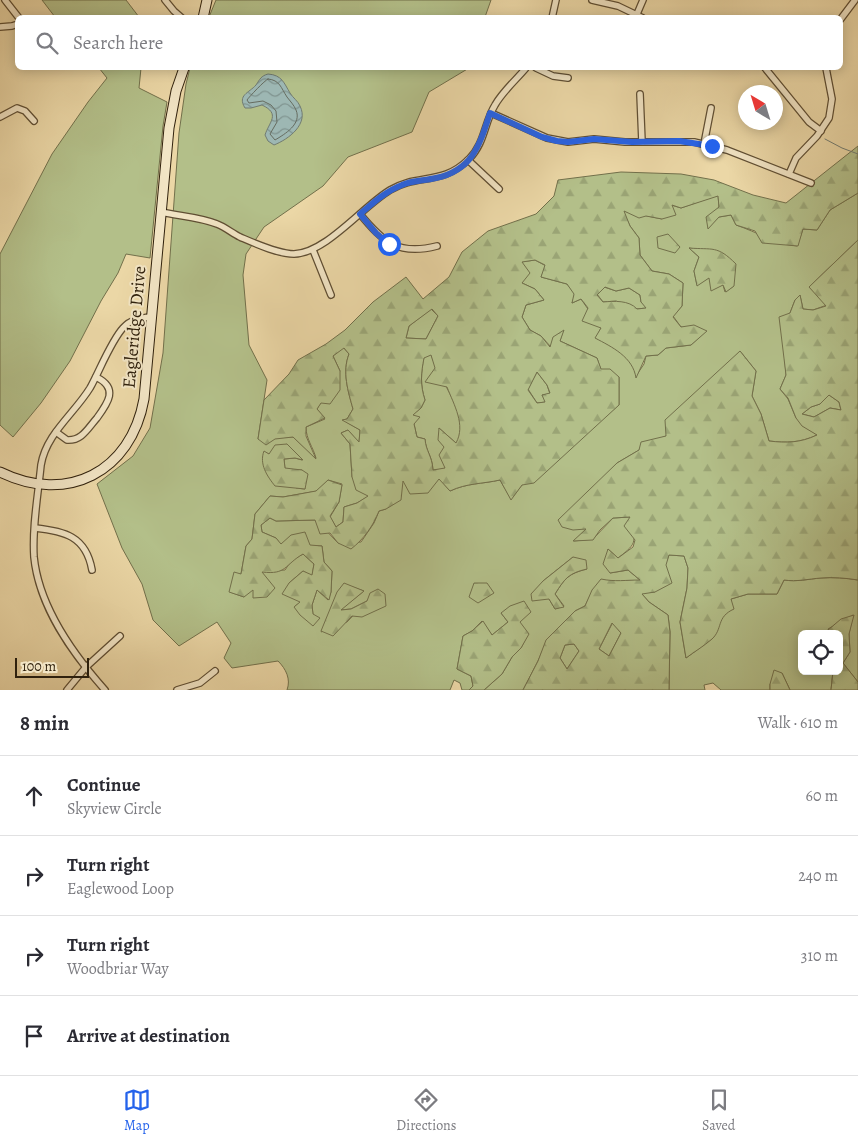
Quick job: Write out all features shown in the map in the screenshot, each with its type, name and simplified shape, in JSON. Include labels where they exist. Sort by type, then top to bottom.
[{"type":"main road","points":[[204,15],[207,0]]},
{"type":"main road","name":"Eagleridge Drive","points":[[0,472],[24,483],[39,486],[77,482],[101,470],[114,460],[137,427],[142,411],[171,112],[183,70]]},
{"type":"street","points":[[4,0],[16,15]]},
{"type":"street","points":[[165,0],[179,15]]},
{"type":"street","points":[[553,15],[556,0]]},
{"type":"street","points":[[592,0],[618,6],[636,14],[643,0]]},
{"type":"street","points":[[843,16],[855,0]]},
{"type":"street","points":[[0,27],[15,25]]},
{"type":"street","points":[[161,212],[216,223],[244,238],[281,252],[295,254],[313,250],[396,187],[409,182],[442,177],[468,160],[481,142],[490,113],[501,95],[524,70]]},
{"type":"street","points":[[540,70],[553,76],[568,78]]},
{"type":"street","points":[[767,70],[809,122],[821,131]]},
{"type":"street","points":[[789,174],[799,153],[814,140],[829,118],[832,92],[826,70]]},
{"type":"street","points":[[640,94],[642,142]]},
{"type":"street","points":[[0,118],[16,108],[25,111],[34,121]]},
{"type":"street","points":[[704,144],[711,108]]},
{"type":"street","points":[[490,113],[542,137],[557,141],[568,142],[594,139],[642,142],[679,141],[704,144],[727,150],[811,183]]},
{"type":"street","points":[[468,160],[499,189]]},
{"type":"street","points":[[360,214],[380,237],[395,246],[419,250],[437,246]]},
{"type":"street","points":[[313,250],[331,295]]},
{"type":"street","points":[[105,690],[86,667],[62,632],[44,599],[35,564],[34,528],[43,453],[56,432],[82,399],[123,328],[134,320],[151,317]]},
{"type":"street","points":[[56,432],[67,440],[78,438],[105,407],[109,397],[109,390],[104,382],[96,377]]},
{"type":"street","points":[[34,528],[60,532],[72,538],[86,551],[92,570]]},
{"type":"street","points":[[67,690],[86,667],[120,636]]},
{"type":"street","points":[[177,690],[200,683],[215,671]]},
{"type":"green space","points":[[42,0],[126,0],[137,15],[53,15]]},
{"type":"green space","points":[[216,0],[491,0],[486,15],[210,15]]},
{"type":"green space","points":[[101,70],[141,70],[139,88],[167,102],[150,258],[126,254],[118,273],[101,301],[70,361],[41,403],[13,437],[0,425],[0,254],[52,154],[107,78]]},
{"type":"green space","points":[[190,70],[466,70],[429,92],[412,132],[348,157],[323,186],[264,227],[246,254],[243,275],[249,345],[267,380],[258,439],[293,437],[316,458],[308,439],[306,427],[325,419],[317,409],[340,371],[333,356],[343,347],[349,354],[346,375],[353,409],[347,419],[343,420],[360,430],[359,443],[348,430],[341,433],[350,444],[352,477],[369,496],[357,503],[344,507],[343,522],[336,527],[330,517],[339,502],[342,484],[328,480],[317,491],[283,497],[270,496],[255,514],[252,539],[246,546],[241,574],[230,592],[244,597],[261,571],[285,570],[291,561],[303,554],[314,564],[312,576],[303,571],[289,583],[301,602],[295,606],[313,615],[312,605],[317,590],[328,600],[331,592],[332,571],[324,562],[322,546],[281,545],[276,538],[262,532],[261,525],[270,518],[276,521],[316,520],[338,543],[361,542],[374,523],[379,511],[386,509],[403,480],[439,478],[450,491],[469,485],[500,480],[511,499],[522,485],[619,405],[619,377],[601,370],[597,358],[560,341],[563,331],[551,347],[541,336],[530,330],[522,317],[526,305],[544,300],[535,289],[522,283],[521,262],[535,260],[546,266],[541,277],[567,284],[575,294],[572,303],[581,299],[601,328],[596,338],[621,353],[631,363],[636,376],[644,364],[646,356],[658,355],[666,348],[691,345],[706,331],[681,327],[673,316],[682,306],[683,283],[669,274],[652,271],[640,255],[639,238],[630,226],[623,211],[662,219],[671,205],[681,208],[718,195],[719,207],[708,228],[719,217],[731,215],[736,225],[774,240],[797,246],[803,229],[817,230],[830,210],[858,193],[858,240],[809,287],[827,305],[813,310],[803,309],[800,295],[795,300],[790,313],[784,351],[786,375],[780,389],[788,399],[796,418],[817,435],[793,442],[769,441],[761,414],[752,396],[756,371],[740,351],[666,436],[617,463],[587,528],[574,541],[593,539],[613,518],[630,517],[634,541],[618,558],[608,549],[610,573],[628,570],[641,581],[622,581],[593,590],[585,606],[575,611],[547,640],[523,690],[484,690],[502,674],[512,657],[521,648],[528,634],[501,613],[508,622],[492,635],[482,621],[472,631],[463,636],[457,669],[471,676],[473,686],[469,690],[462,690],[460,683],[454,680],[450,690],[287,690],[287,674],[278,661],[232,668],[224,658],[231,643],[217,622],[179,646],[153,620],[142,584],[122,548],[97,484],[133,456],[150,428],[163,353],[179,133]],"holes":[[[689,248],[695,249],[734,286],[725,292],[723,285],[710,277],[697,285],[694,271],[699,257]],[[287,444],[302,460],[295,458],[284,459],[285,469],[302,470],[305,489],[296,488],[264,452],[269,454]],[[573,557],[587,569],[571,575],[562,584],[555,594],[564,606],[555,609],[549,599],[543,581]],[[344,584],[364,591],[340,610],[351,609],[367,601],[347,622],[321,632]]]},
{"type":"green space","points":[[858,146],[858,193],[830,210],[817,230],[803,229],[798,246],[762,243],[755,231],[736,225],[731,215],[719,217],[708,229],[706,217],[719,207],[718,196],[681,208],[672,205],[676,215],[662,219],[646,216],[639,218],[624,211],[630,226],[639,238],[640,255],[652,271],[669,274],[683,283],[682,306],[673,317],[681,327],[694,325],[707,331],[691,345],[666,348],[658,355],[646,356],[636,378],[631,364],[626,358],[615,349],[595,338],[601,328],[582,321],[588,308],[581,299],[572,303],[574,294],[567,284],[541,277],[545,265],[535,260],[522,262],[530,273],[522,283],[535,289],[544,300],[526,305],[522,317],[530,330],[541,336],[550,347],[553,337],[564,330],[560,341],[597,358],[601,369],[610,369],[619,377],[619,405],[534,483],[522,485],[511,500],[500,480],[469,485],[450,491],[439,479],[428,493],[410,494],[403,481],[401,500],[379,511],[368,532],[351,549],[338,543],[330,533],[320,534],[315,520],[276,521],[270,518],[261,525],[262,532],[276,538],[281,544],[291,535],[305,532],[310,545],[322,546],[324,562],[332,571],[329,600],[317,590],[312,605],[313,614],[320,618],[313,626],[294,607],[300,602],[282,594],[289,583],[303,571],[312,575],[314,564],[303,554],[281,571],[262,572],[275,588],[267,597],[253,598],[253,590],[244,597],[229,592],[234,572],[241,574],[246,546],[252,539],[255,514],[270,496],[283,497],[316,491],[328,480],[342,485],[339,502],[330,516],[336,527],[343,522],[344,507],[357,503],[368,496],[356,490],[352,477],[350,444],[341,433],[348,430],[359,442],[360,430],[342,420],[347,419],[353,409],[346,375],[349,354],[344,348],[333,356],[340,371],[340,390],[330,404],[321,403],[317,409],[325,418],[306,427],[306,436],[316,459],[293,437],[275,439],[266,445],[258,439],[264,400],[289,374],[298,360],[326,344],[345,330],[373,302],[406,277],[423,299],[449,277],[462,252],[488,231],[536,214],[554,196],[558,180],[621,172],[681,174],[714,180],[753,195],[786,203]],"holes":[[[605,287],[616,291],[629,288],[640,295],[641,302],[646,308],[637,309],[630,304],[621,302],[603,302],[597,295]],[[432,309],[438,316],[426,339],[406,338],[409,326]],[[431,355],[435,368],[425,382],[447,387],[456,408],[460,429],[456,443],[439,428],[438,440],[444,447],[439,455],[445,468],[433,470],[425,439],[417,437],[414,424],[420,417],[413,415],[421,408],[425,400],[422,389],[424,358]],[[537,372],[547,385],[550,393],[542,395],[545,402],[537,403],[528,390]]]},
{"type":"green space","points":[[668,234],[680,247],[675,253],[658,248],[657,237]]},
{"type":"green space","points":[[858,240],[858,580],[821,578],[798,581],[784,580],[777,594],[748,594],[731,599],[734,609],[728,612],[722,619],[715,635],[709,642],[686,658],[680,622],[687,588],[688,568],[684,556],[669,555],[666,565],[672,583],[655,592],[642,594],[649,602],[668,615],[670,632],[669,690],[523,690],[538,661],[546,640],[575,611],[585,606],[592,590],[601,579],[616,581],[640,580],[628,570],[610,573],[603,564],[608,549],[618,558],[633,547],[635,540],[624,526],[630,517],[613,518],[600,530],[593,540],[573,541],[586,529],[573,530],[562,527],[558,520],[617,463],[639,450],[641,442],[666,436],[665,420],[740,351],[756,371],[752,396],[761,414],[769,441],[793,442],[817,435],[802,426],[796,418],[788,398],[780,389],[786,375],[779,317],[790,313],[795,300],[800,295],[803,309],[813,310],[826,306],[809,287]],"holes":[[[829,395],[839,402],[841,410],[830,408],[814,417],[802,414],[811,407],[820,404]],[[612,623],[621,633],[609,656],[599,649]],[[574,644],[579,651],[567,669],[560,658],[565,645]]]},
{"type":"green space","points":[[689,248],[719,251],[730,258],[736,264],[734,286],[726,292],[723,285],[711,291],[709,278],[697,286],[694,271],[699,257]]},
{"type":"green space","points":[[604,287],[616,291],[629,288],[640,295],[641,302],[647,308],[636,309],[616,301],[603,302],[597,294]]},
{"type":"green space","points":[[431,309],[438,316],[426,339],[406,338],[409,326]]},
{"type":"green space","points":[[431,354],[454,402],[461,422],[461,435],[457,444],[439,428],[445,447],[445,469],[433,470],[425,439],[417,437],[412,415],[421,408],[425,400],[423,395],[422,368],[424,357]]},
{"type":"green space","points":[[537,372],[547,385],[550,394],[542,395],[546,402],[537,403],[528,389]]},
{"type":"green space","points":[[829,395],[839,402],[841,410],[830,408],[814,417],[802,414],[811,407],[820,404]]},
{"type":"green space","points":[[287,444],[303,460],[295,458],[284,459],[285,468],[302,470],[308,474],[305,489],[275,486],[263,465],[264,451],[269,454],[275,445]]},
{"type":"green space","points":[[669,555],[684,556],[688,568],[687,588],[680,622],[686,658],[713,638],[721,619],[727,612],[731,599],[748,594],[777,594],[784,580],[844,578],[858,580],[858,682],[843,663],[850,652],[849,634],[853,615],[828,630],[798,630],[798,675],[833,675],[831,690],[790,690],[782,673],[770,684],[770,690],[721,690],[713,683],[704,685],[705,690],[669,690],[670,632],[668,615],[649,602],[641,593],[655,592]]},
{"type":"green space","points":[[573,557],[586,560],[587,569],[576,572],[568,577],[555,594],[564,607],[555,609],[549,599],[532,601],[531,594],[543,581]]},
{"type":"green space","points":[[344,583],[364,591],[341,610],[351,609],[367,601],[370,593],[378,589],[385,594],[386,606],[362,617],[352,616],[333,636],[321,631],[337,592]]},
{"type":"green space","points":[[474,583],[487,583],[494,593],[478,603],[469,597]]},
{"type":"green space","points":[[524,601],[531,612],[520,622],[529,634],[521,648],[512,657],[502,674],[484,690],[469,690],[473,686],[471,676],[457,669],[463,636],[483,621],[492,635],[508,622],[501,613],[510,606]]},
{"type":"green space","points":[[854,615],[849,634],[850,652],[843,663],[843,630],[828,630],[841,619]]},
{"type":"green space","points":[[613,622],[621,633],[609,656],[599,649]]},
{"type":"green space","points":[[574,644],[579,651],[567,669],[560,658],[565,645]]},
{"type":"green space","points":[[843,663],[858,682],[858,690],[831,690],[833,675],[843,675]]},
{"type":"green space","points":[[774,670],[782,673],[790,690],[770,690]]},
{"type":"water","points":[[268,74],[282,80],[299,104],[302,113],[300,125],[296,130],[286,139],[274,145],[268,141],[265,135],[272,118],[271,112],[262,105],[245,108],[242,100],[261,78]]},
{"type":"waterway","points":[[825,139],[858,154]]},
{"type":"route","points":[[389,244],[376,233],[360,214],[396,187],[409,182],[442,177],[462,165],[478,148],[490,113],[542,137],[557,141],[568,142],[594,139],[625,142],[679,141],[712,146]]}]
